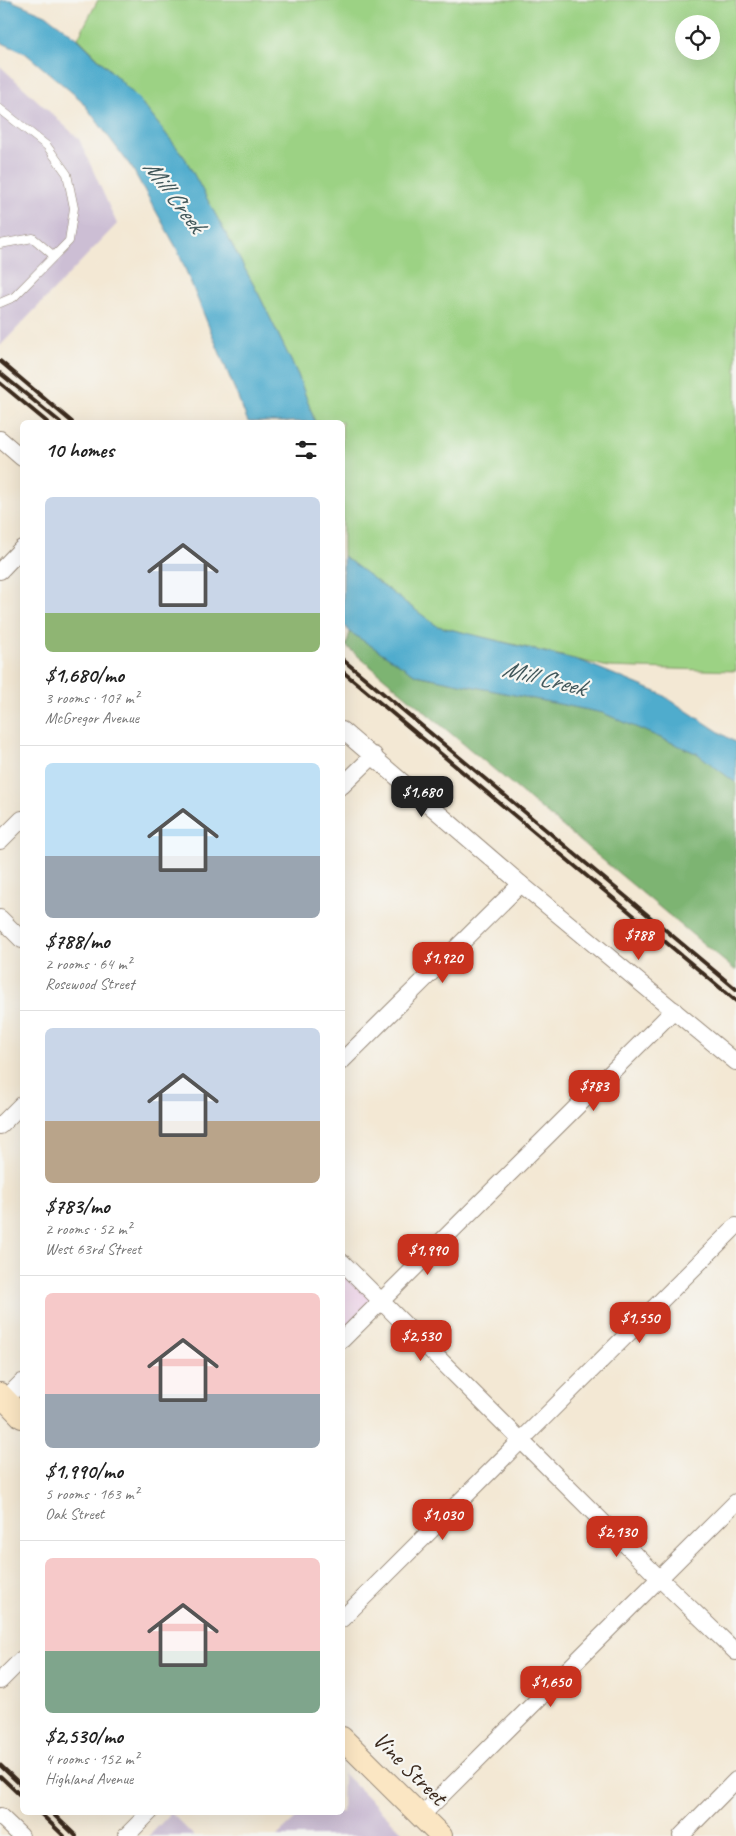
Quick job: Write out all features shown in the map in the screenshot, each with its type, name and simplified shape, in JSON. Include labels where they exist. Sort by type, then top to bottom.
[{"type":"main road","points":[[2,1399],[20,1415]]},
{"type":"main road","name":"Vine Street","points":[[345,1741],[441,1836]]},
{"type":"street","points":[[0,439],[20,456]]},
{"type":"street","points":[[0,571],[20,550]]},
{"type":"street","points":[[345,732],[374,755],[521,884],[736,1062]]},
{"type":"street","points":[[345,783],[374,755]]},
{"type":"street","points":[[0,842],[20,821]]},
{"type":"street","points":[[345,1059],[521,884]]},
{"type":"street","points":[[0,918],[20,938]]},
{"type":"street","points":[[345,1337],[674,1010]]},
{"type":"street","points":[[0,1126],[20,1106]]},
{"type":"street","points":[[345,1617],[736,1226]]},
{"type":"street","points":[[345,1265],[659,1578],[736,1652]]},
{"type":"street","points":[[2,1399],[20,1384]]},
{"type":"street","points":[[421,1816],[736,1502]]},
{"type":"street","points":[[0,1681],[20,1661]]},
{"type":"street","points":[[681,1836],[736,1782]]},
{"type":"street","points":[[126,1836],[147,1815]]},
{"type":"lane","points":[[0,109],[47,146],[67,174],[74,208],[68,241],[14,297],[0,303]]},
{"type":"lane","points":[[0,244],[33,238],[54,256]]},
{"type":"shaded area","points":[[0,66],[79,139],[117,224],[0,346]]},
{"type":"shaded area","points":[[345,1265],[381,1301],[345,1337]]},
{"type":"shaded area","points":[[345,1775],[407,1836],[277,1836],[300,1815],[345,1815]]},
{"type":"shaded area","points":[[169,1815],[173,1815],[194,1836],[149,1836]]},
{"type":"green space","points":[[98,0],[736,0],[736,671],[608,667],[437,626],[345,557],[345,420],[314,420],[298,375],[259,295],[185,158],[137,97],[78,38]]},
{"type":"green space","points":[[350,632],[416,675],[603,713],[698,754],[736,783],[736,971],[346,646]]},
{"type":"water","name":"Mill Creek","points":[[0,0],[10,0],[46,15],[77,38],[137,97],[185,158],[259,295],[298,375],[314,420],[247,420],[177,249],[132,168],[81,100],[25,53],[0,42]]},
{"type":"water","name":"Mill Creek","points":[[345,557],[437,626],[584,662],[661,694],[736,743],[736,783],[698,754],[603,713],[416,675],[350,632],[345,626]]},
{"type":"railway","points":[[0,361],[70,420]]},
{"type":"railway","points":[[0,373],[58,420]]},
{"type":"railway","points":[[0,383],[45,420]]},
{"type":"railway","points":[[345,662],[736,989]]},
{"type":"railway","points":[[345,674],[736,1001]]},
{"type":"railway","points":[[0,1765],[20,1784]]},
{"type":"railway","points":[[0,1776],[20,1795]]},
{"type":"railway","points":[[42,1815],[64,1836]]},
{"type":"railway","points":[[54,1815],[76,1836]]}]
